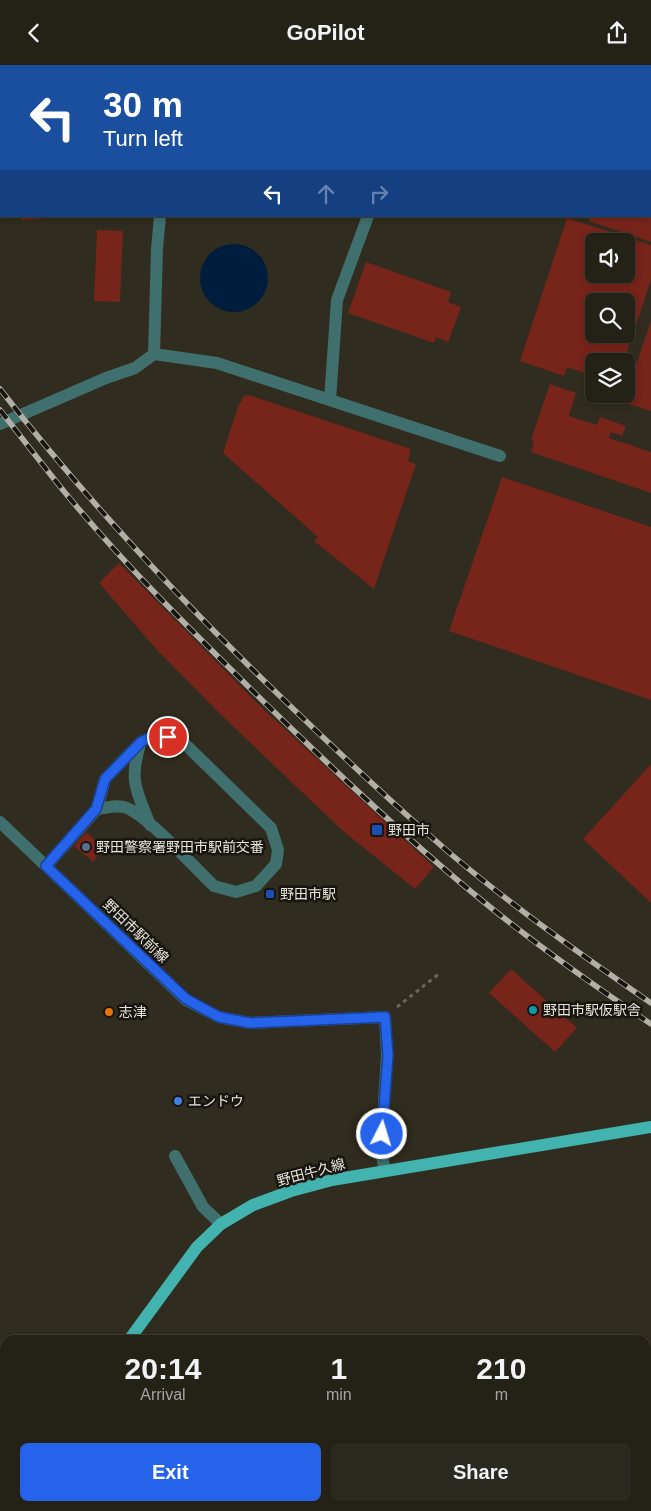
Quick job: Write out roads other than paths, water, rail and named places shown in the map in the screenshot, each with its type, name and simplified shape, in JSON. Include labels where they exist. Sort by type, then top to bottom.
[{"type":"main road","name":"野田牛久線","points":[[132,1335],[197,1247],[221,1224],[252,1205],[291,1191],[332,1180],[651,1127]]},
{"type":"street","points":[[154,354],[157,249],[160,217]]},
{"type":"street","points":[[330,400],[337,300],[368,217]]},
{"type":"street","points":[[0,424],[97,381],[135,368],[154,354],[217,363],[500,457]]},
{"type":"street","points":[[46,866],[96,809],[105,779],[141,742],[153,736],[168,737],[184,743],[271,827],[278,850],[276,864],[256,886],[236,892],[225,890],[214,886],[150,825],[128,809],[116,806],[96,809]]},
{"type":"street","points":[[141,742],[134,765],[133,778],[150,825]]},
{"type":"street","name":"野田市駅前線","points":[[0,822],[186,999],[219,1017],[250,1023],[385,1017],[388,1055],[381,1151],[384,1171]]},
{"type":"street","points":[[174,1156],[203,1207],[221,1224]]},
{"type":"water","points":[[234,244],[247,246],[258,254],[266,265],[268,278],[266,291],[258,302],[247,310],[234,312],[221,310],[210,302],[202,291],[200,278],[202,265],[210,254],[221,246]]},
{"type":"railway","points":[[0,389],[66,471],[172,588],[245,662],[345,758],[430,836],[476,875],[550,931],[651,1003]]},
{"type":"railway","points":[[0,410],[67,495],[139,576],[240,679],[348,782],[432,859],[490,907],[529,938],[651,1024]]},
{"type":"place","name":"野田市","points":[[377,830]]},
{"type":"place","name":"野田警察署野田市駅前交番","points":[[86,847]]},
{"type":"place","name":"野田市駅","points":[[270,894]]},
{"type":"place","name":"野田市駅仮駅舎","points":[[533,1010]]},
{"type":"place","name":"志津","points":[[109,1012]]},
{"type":"place","name":"エンドウ","points":[[178,1101]]}]
